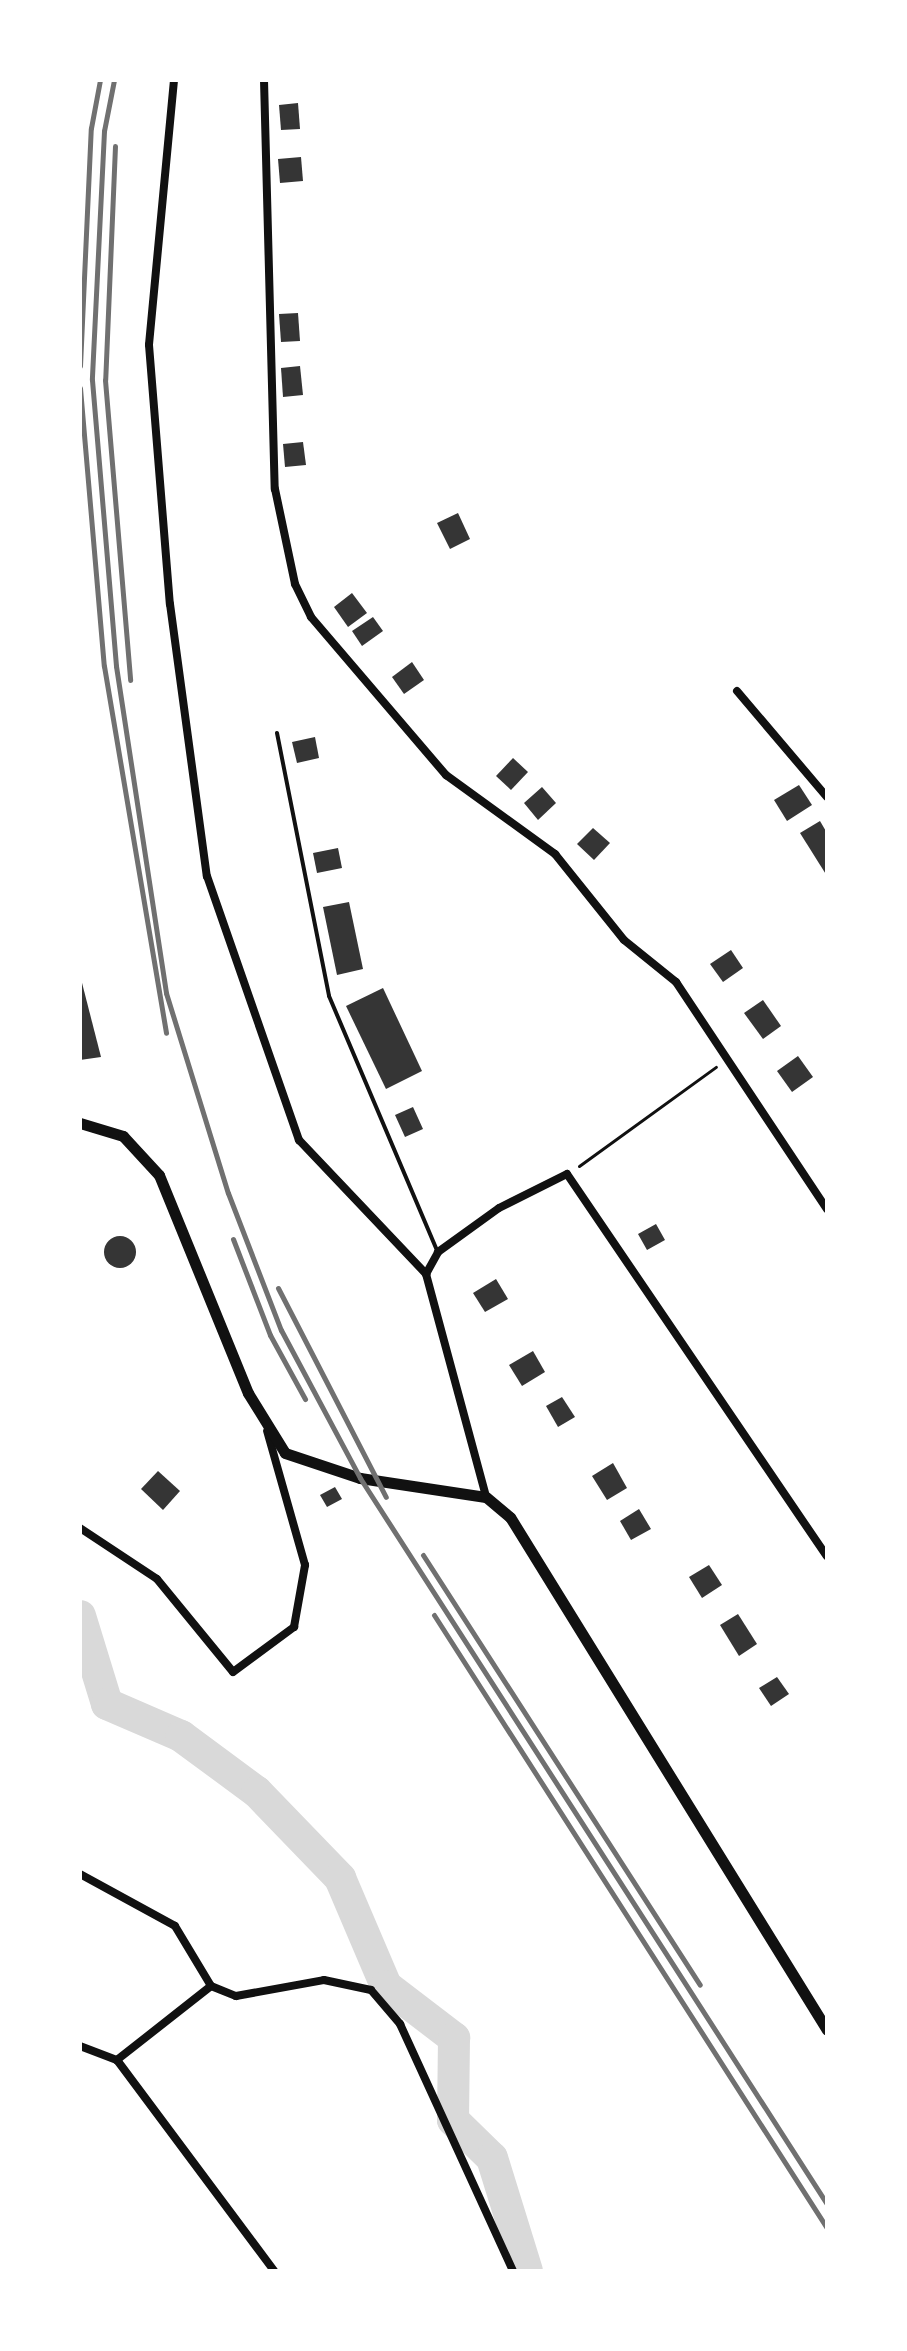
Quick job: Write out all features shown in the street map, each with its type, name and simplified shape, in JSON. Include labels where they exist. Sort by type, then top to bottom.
[{"type":"street","points":[[174,80],[149,345],[170,604],[207,876],[299,1140],[426,1274],[486,1497]]},
{"type":"street","points":[[264,80],[275,489],[295,584],[311,617],[446,775],[555,854],[624,940],[676,982],[827,1209]]},
{"type":"street","points":[[737,691],[827,797]]},
{"type":"street","points":[[80,1123],[123,1136],[159,1175],[267,1431],[305,1565],[294,1627],[233,1672],[157,1579],[80,1528]]},
{"type":"street","points":[[426,1274],[438,1252],[499,1208],[567,1174],[827,1556]]},
{"type":"street","points":[[267,1431],[303,1462],[360,1478],[486,1497],[510,1517],[827,2030]]},
{"type":"street","points":[[80,1874],[175,1926],[211,1986],[236,1996],[324,1980],[371,1990],[400,2024],[513,2271]]},
{"type":"street","points":[[117,2060],[211,1986]]},
{"type":"street","points":[[80,2046],[117,2060],[274,2271]]},
{"type":"lane","points":[[277,733],[329,996],[438,1252]]},
{"type":"path","points":[[567,1174],[729,1058]]},
{"type":"building","points":[[298,103],[300,129],[281,130],[279,105]]},
{"type":"building","points":[[301,157],[303,181],[280,183],[278,159]]},
{"type":"building","points":[[298,313],[300,341],[281,342],[279,314]]},
{"type":"building","points":[[300,366],[303,395],[283,397],[281,368]]},
{"type":"building","points":[[303,442],[306,465],[285,467],[283,444]]},
{"type":"building","points":[[458,513],[470,539],[450,549],[437,523]]},
{"type":"building","points":[[352,593],[367,613],[348,627],[334,607]]},
{"type":"building","points":[[373,617],[383,631],[362,646],[352,631]]},
{"type":"building","points":[[412,662],[424,680],[404,694],[392,677]]},
{"type":"building","points":[[315,737],[319,758],[297,763],[292,742]]},
{"type":"building","points":[[513,758],[528,772],[511,790],[496,776]]},
{"type":"building","points":[[799,785],[812,805],[787,821],[774,800]]},
{"type":"building","points":[[542,787],[556,803],[538,820],[524,803]]},
{"type":"building","points":[[820,821],[827,833],[827,876],[800,833]]},
{"type":"building","points":[[593,828],[610,843],[594,860],[577,844]]},
{"type":"building","points":[[338,848],[342,868],[317,873],[313,853]]},
{"type":"building","points":[[349,902],[363,969],[337,975],[323,907]]},
{"type":"building","points":[[731,950],[743,968],[723,982],[710,964]]},
{"type":"building","points":[[80,975],[101,1057],[80,1060]]},
{"type":"building","points":[[383,988],[422,1071],[386,1089],[346,1006]]},
{"type":"building","points":[[763,1000],[781,1026],[763,1039],[744,1013]]},
{"type":"building","points":[[798,1056],[813,1077],[792,1092],[777,1071]]},
{"type":"building","points":[[413,1107],[423,1129],[405,1137],[395,1115]]},
{"type":"building","points":[[656,1224],[665,1240],[647,1250],[638,1234]]},
{"type":"building","points":[[120,1236],[132,1240],[136,1252],[132,1264],[120,1268],[108,1264],[104,1252],[108,1240]]},
{"type":"building","points":[[496,1279],[508,1299],[485,1312],[473,1293]]},
{"type":"building","points":[[533,1351],[545,1372],[522,1386],[509,1365]]},
{"type":"building","points":[[562,1397],[575,1417],[558,1427],[546,1406]]},
{"type":"building","points":[[613,1463],[627,1488],[607,1500],[592,1476]]},
{"type":"building","points":[[158,1471],[180,1491],[163,1510],[141,1489]]},
{"type":"building","points":[[335,1487],[342,1499],[327,1507],[320,1495]]},
{"type":"building","points":[[639,1509],[651,1529],[631,1540],[620,1521]]},
{"type":"building","points":[[709,1565],[722,1585],[702,1598],[689,1577]]},
{"type":"building","points":[[738,1614],[757,1644],[739,1656],[720,1625]]},
{"type":"building","points":[[777,1677],[789,1694],[771,1706],[759,1688]]},
{"type":"waterway","points":[[80,1616],[107,1704],[181,1736],[257,1792],[340,1878],[386,1986],[454,2038],[453,2120],[492,2158],[527,2271]]},
{"type":"railway","points":[[80,366],[91,128],[100,80]]},
{"type":"railway","points":[[114,80],[104,131],[92,380],[116,666],[166,993],[228,1193],[281,1330],[360,1478],[827,2204]]},
{"type":"railway","points":[[115,146],[105,380],[130,680]]},
{"type":"railway","points":[[80,388],[104,666],[166,1033]]},
{"type":"railway","points":[[233,1239],[270,1335],[305,1399]]},
{"type":"railway","points":[[278,1288],[386,1497]]},
{"type":"railway","points":[[423,1555],[700,1985]]},
{"type":"railway","points":[[434,1615],[827,2228]]}]
